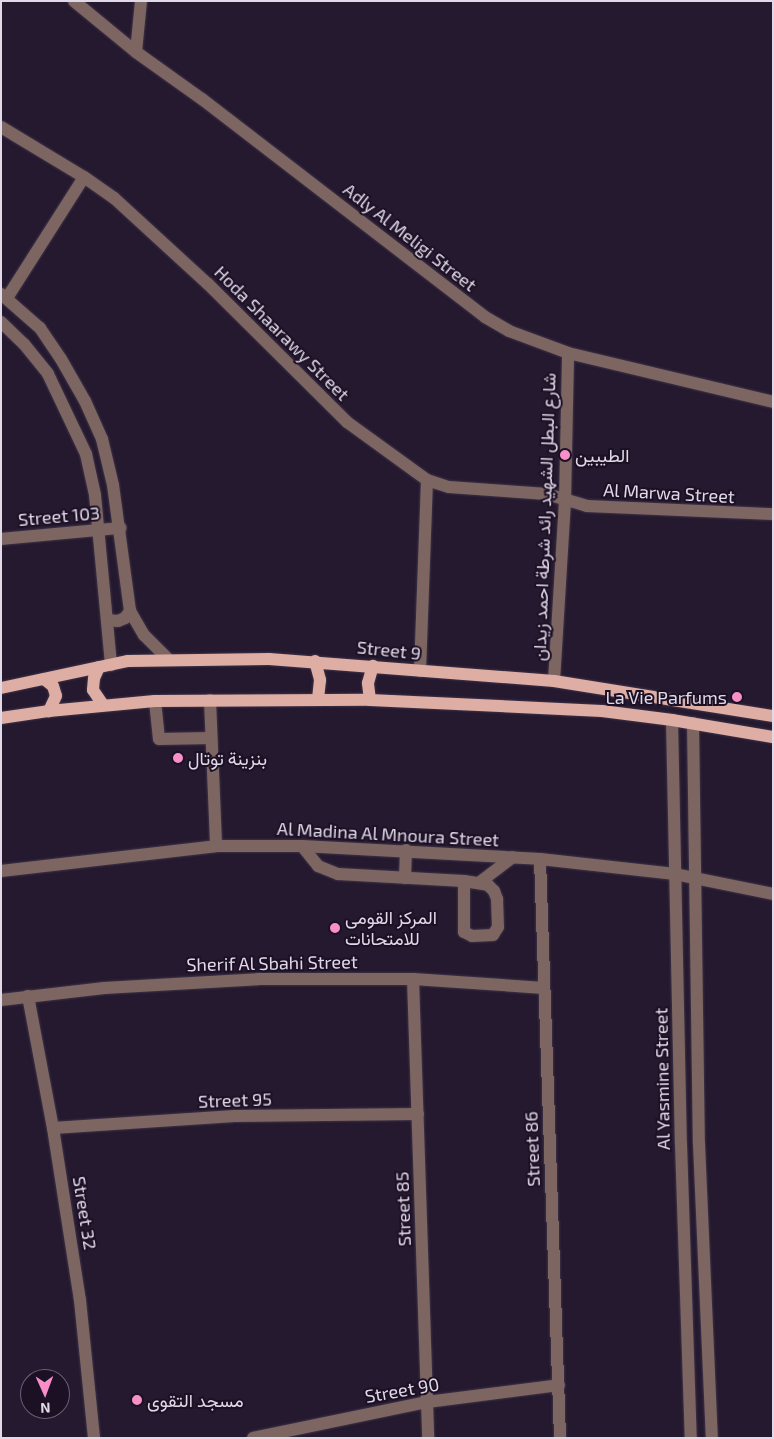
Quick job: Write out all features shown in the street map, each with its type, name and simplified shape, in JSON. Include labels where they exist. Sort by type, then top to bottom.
[{"type":"main road","name":"Street 9","points":[[1,688],[128,661],[224,658],[315,661],[554,681],[773,716]]},
{"type":"main road","points":[[315,661],[320,680],[318,700]]},
{"type":"main road","points":[[103,705],[93,690],[94,678],[105,666]]},
{"type":"main road","points":[[370,700],[368,683],[373,666]]},
{"type":"main road","points":[[44,679],[53,686],[56,696],[49,711]]},
{"type":"main road","points":[[1,718],[103,705],[155,701],[370,700],[602,711],[693,723],[773,737]]},
{"type":"street","name":"Adly Al Meligi Street","points":[[74,1],[136,52],[202,100],[485,317],[509,332],[568,353],[773,402]]},
{"type":"street","points":[[136,52],[141,1]]},
{"type":"street","name":"Hoda Shaarawy Street","points":[[1,127],[84,177],[114,198],[150,229],[347,422],[427,480],[449,487],[547,494],[565,501]]},
{"type":"street","points":[[84,177],[4,296],[40,328],[61,359],[85,401],[102,439],[113,485],[130,611],[144,635],[168,659]]},
{"type":"street","points":[[1,322],[24,344],[48,374],[86,454],[95,495],[106,620],[105,666]]},
{"type":"street","name":"شارع البطل الشهيد رائد شرطة احمد زيدان","points":[[554,681],[565,501],[568,353]]},
{"type":"street","points":[[420,671],[427,480]]},
{"type":"street","name":"Al Marwa Street","points":[[565,501],[587,506],[655,511],[773,514]]},
{"type":"street","name":"Street 103","points":[[1,539],[120,528]]},
{"type":"street","points":[[106,620],[118,621],[125,618],[130,611]]},
{"type":"street","points":[[210,700],[216,846]]},
{"type":"street","points":[[155,701],[159,738],[211,738]]},
{"type":"street","name":"Al Yasmine Street","points":[[672,720],[682,1189],[691,1435]]},
{"type":"street","name":"Al Yasmine Street","points":[[693,723],[699,1144],[712,1435]]},
{"type":"street","name":"Al Madina Al Mnoura Street","points":[[1,871],[216,846],[302,846],[406,850],[540,859],[675,874],[773,894]]},
{"type":"street","points":[[302,846],[318,866],[338,874],[405,878],[464,881],[480,882],[488,885],[494,891],[497,899],[497,932],[489,937],[468,935],[464,932],[464,881]]},
{"type":"street","points":[[405,878],[406,850]]},
{"type":"street","points":[[480,882],[513,857]]},
{"type":"street","name":"Street 86","points":[[540,859],[560,1438]]},
{"type":"street","name":"Sherif Al Sbahi Street","points":[[1,1000],[104,988],[248,979],[413,979],[544,988]]},
{"type":"street","name":"Street 85","points":[[413,979],[428,1438]]},
{"type":"street","name":"Street 32","points":[[28,996],[53,1128],[80,1300],[94,1438]]},
{"type":"street","name":"Street 95","points":[[53,1128],[235,1116],[418,1114]]},
{"type":"street","points":[[681,1144],[699,1144]]},
{"type":"street","points":[[682,1189],[702,1190]]},
{"type":"street","name":"Street 90","points":[[253,1438],[427,1402],[559,1385]]},
{"type":"street","points":[[691,1435],[712,1435]]},
{"type":"place","name":"الطيبين","points":[[565,455]]},
{"type":"place","name":"La Vie Parfums","points":[[737,697]]},
{"type":"place","name":"بنزينة توتال","points":[[178,758]]},
{"type":"place","name":"المركز القومى للامتحانات","points":[[335,928]]},
{"type":"place","name":"مسجد التقوى","points":[[137,1400]]}]
